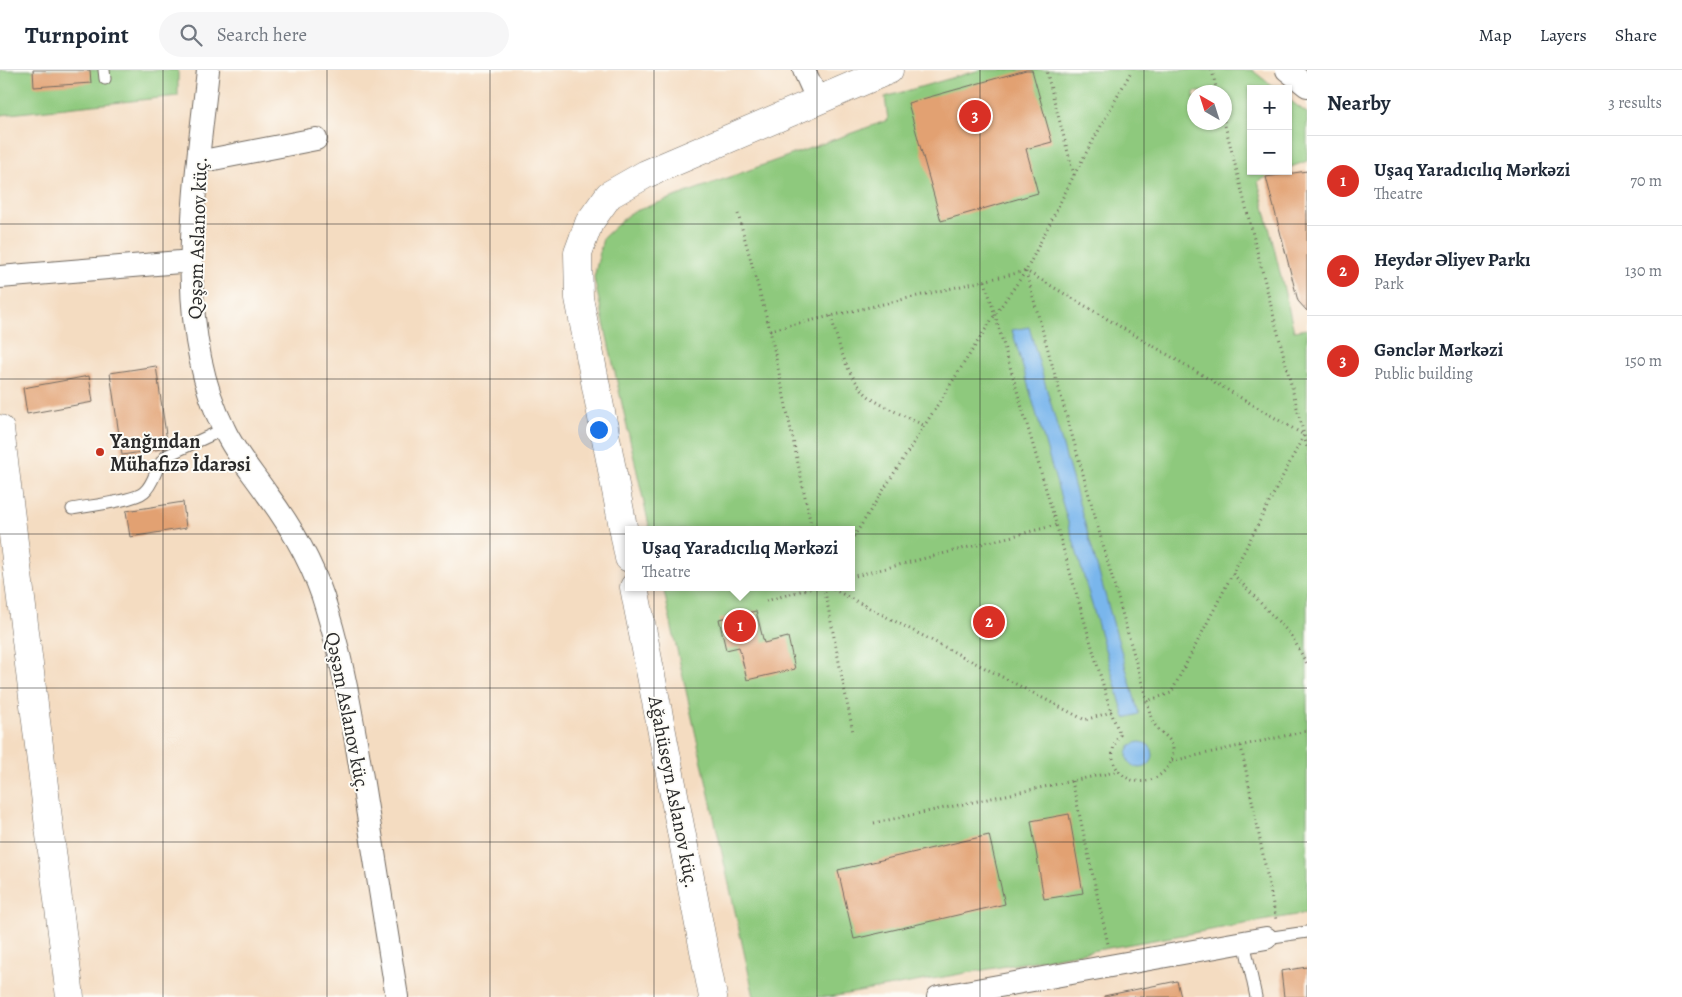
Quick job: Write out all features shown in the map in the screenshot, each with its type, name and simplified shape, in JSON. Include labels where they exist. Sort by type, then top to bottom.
[{"type":"street","name":"Qəşəm Aslanov küç.","points":[[208,70],[198,162],[192,261],[192,317],[197,353],[208,391],[224,430],[246,467],[296,537],[315,575],[327,609],[346,678],[397,997]]},
{"type":"street","points":[[804,70],[818,101]]},
{"type":"street","points":[[625,537],[579,298],[578,252],[589,223],[609,195],[646,174],[889,70]]},
{"type":"street","points":[[1287,70],[1307,86]]},
{"type":"street","points":[[198,162],[316,139]]},
{"type":"street","points":[[0,277],[192,261]]},
{"type":"street","points":[[0,429],[70,997]]},
{"type":"street","name":"Ağahüseyn Aslanov küç.","points":[[635,591],[713,997]]},
{"type":"street","points":[[938,997],[1263,938]]},
{"type":"lane","points":[[72,509],[133,497],[144,493],[151,484],[160,461],[166,456],[224,430]]},
{"type":"lane","points":[[1256,997],[1263,938],[1307,932]]},
{"type":"path","points":[[1046,70],[1074,175]]},
{"type":"path","points":[[855,535],[994,316],[1026,271],[1074,175],[1132,70]]},
{"type":"path","points":[[1212,70],[1215,85]]},
{"type":"path","points":[[1226,130],[1307,447]]},
{"type":"path","points":[[738,214],[770,330],[811,526]]},
{"type":"path","points":[[985,282],[1111,712],[1120,735],[1112,746],[1112,758],[1119,771],[1133,781],[1146,783],[1162,774],[1172,761],[1173,748],[1168,736],[1154,725],[1026,271]]},
{"type":"path","points":[[770,330],[985,282],[1026,271],[1304,436]]},
{"type":"path","points":[[831,316],[840,352],[849,372],[868,396],[925,426]]},
{"type":"path","points":[[1147,701],[1171,693],[1304,436]]},
{"type":"path","points":[[855,576],[1056,525]]},
{"type":"path","points":[[1233,574],[1291,635],[1307,664]]},
{"type":"path","points":[[766,601],[800,591]]},
{"type":"path","points":[[825,591],[853,732]]},
{"type":"path","points":[[837,591],[1086,720],[1111,712]]},
{"type":"path","points":[[1172,761],[1307,731]]},
{"type":"path","points":[[1241,746],[1263,938]]},
{"type":"path","points":[[874,823],[1119,771]]},
{"type":"path","points":[[1072,781],[1112,966]]},
{"type":"green space","points":[[0,70],[178,70],[178,96],[0,115]]},
{"type":"green space","points":[[980,70],[1252,70],[1271,85],[1247,85],[1247,175],[1272,175],[1258,181],[1294,331],[1307,329],[1307,913],[830,997],[754,997],[664,591],[855,591],[855,526],[649,526],[594,278],[603,238],[630,213],[888,120],[885,97]]},
{"type":"green space","points":[[1292,102],[1307,113],[1307,161],[1292,167]]},
{"type":"water","points":[[1029,327],[1139,714],[1125,718],[1012,330]]},
{"type":"water","points":[[1140,742],[1149,746],[1153,755],[1149,764],[1140,768],[1131,764],[1127,755],[1131,746]]},
{"type":"building","points":[[33,70],[90,70],[91,83],[34,87]]},
{"type":"building","points":[[1026,70],[1032,70],[1052,142],[1026,149],[1038,193],[941,221],[908,103]]},
{"type":"building","points":[[1307,171],[1307,311],[1298,301],[1266,177],[1292,175],[1292,173]]},
{"type":"building","points":[[156,366],[168,448],[122,455],[110,373]]},
{"type":"building","points":[[89,376],[93,402],[27,414],[23,388]]},
{"type":"building","points":[[183,502],[186,528],[130,537],[126,511]]},
{"type":"building","points":[[756,611],[764,643],[788,637],[795,669],[747,680],[739,647],[726,650],[719,619]]},
{"type":"building","points":[[1069,814],[1083,893],[1044,899],[1031,821]]},
{"type":"building","points":[[989,835],[1005,904],[854,939],[838,870]]},
{"type":"building","points":[[1307,967],[1307,997],[1284,997],[1281,971]]},
{"type":"building","points":[[1177,981],[1181,997],[1104,997],[1104,996]]},
{"type":"place","name":"Gənclər Mərkəzi","points":[[975,116]]},
{"type":"place","name":"Yanğından Mühafizə İdarəsi","points":[[100,452]]},
{"type":"place","name":"Heydər Əliyev Parkı","points":[[989,622]]},
{"type":"place","name":"Uşaq Yaradıcılıq Mərkəzi","points":[[740,626]]}]
